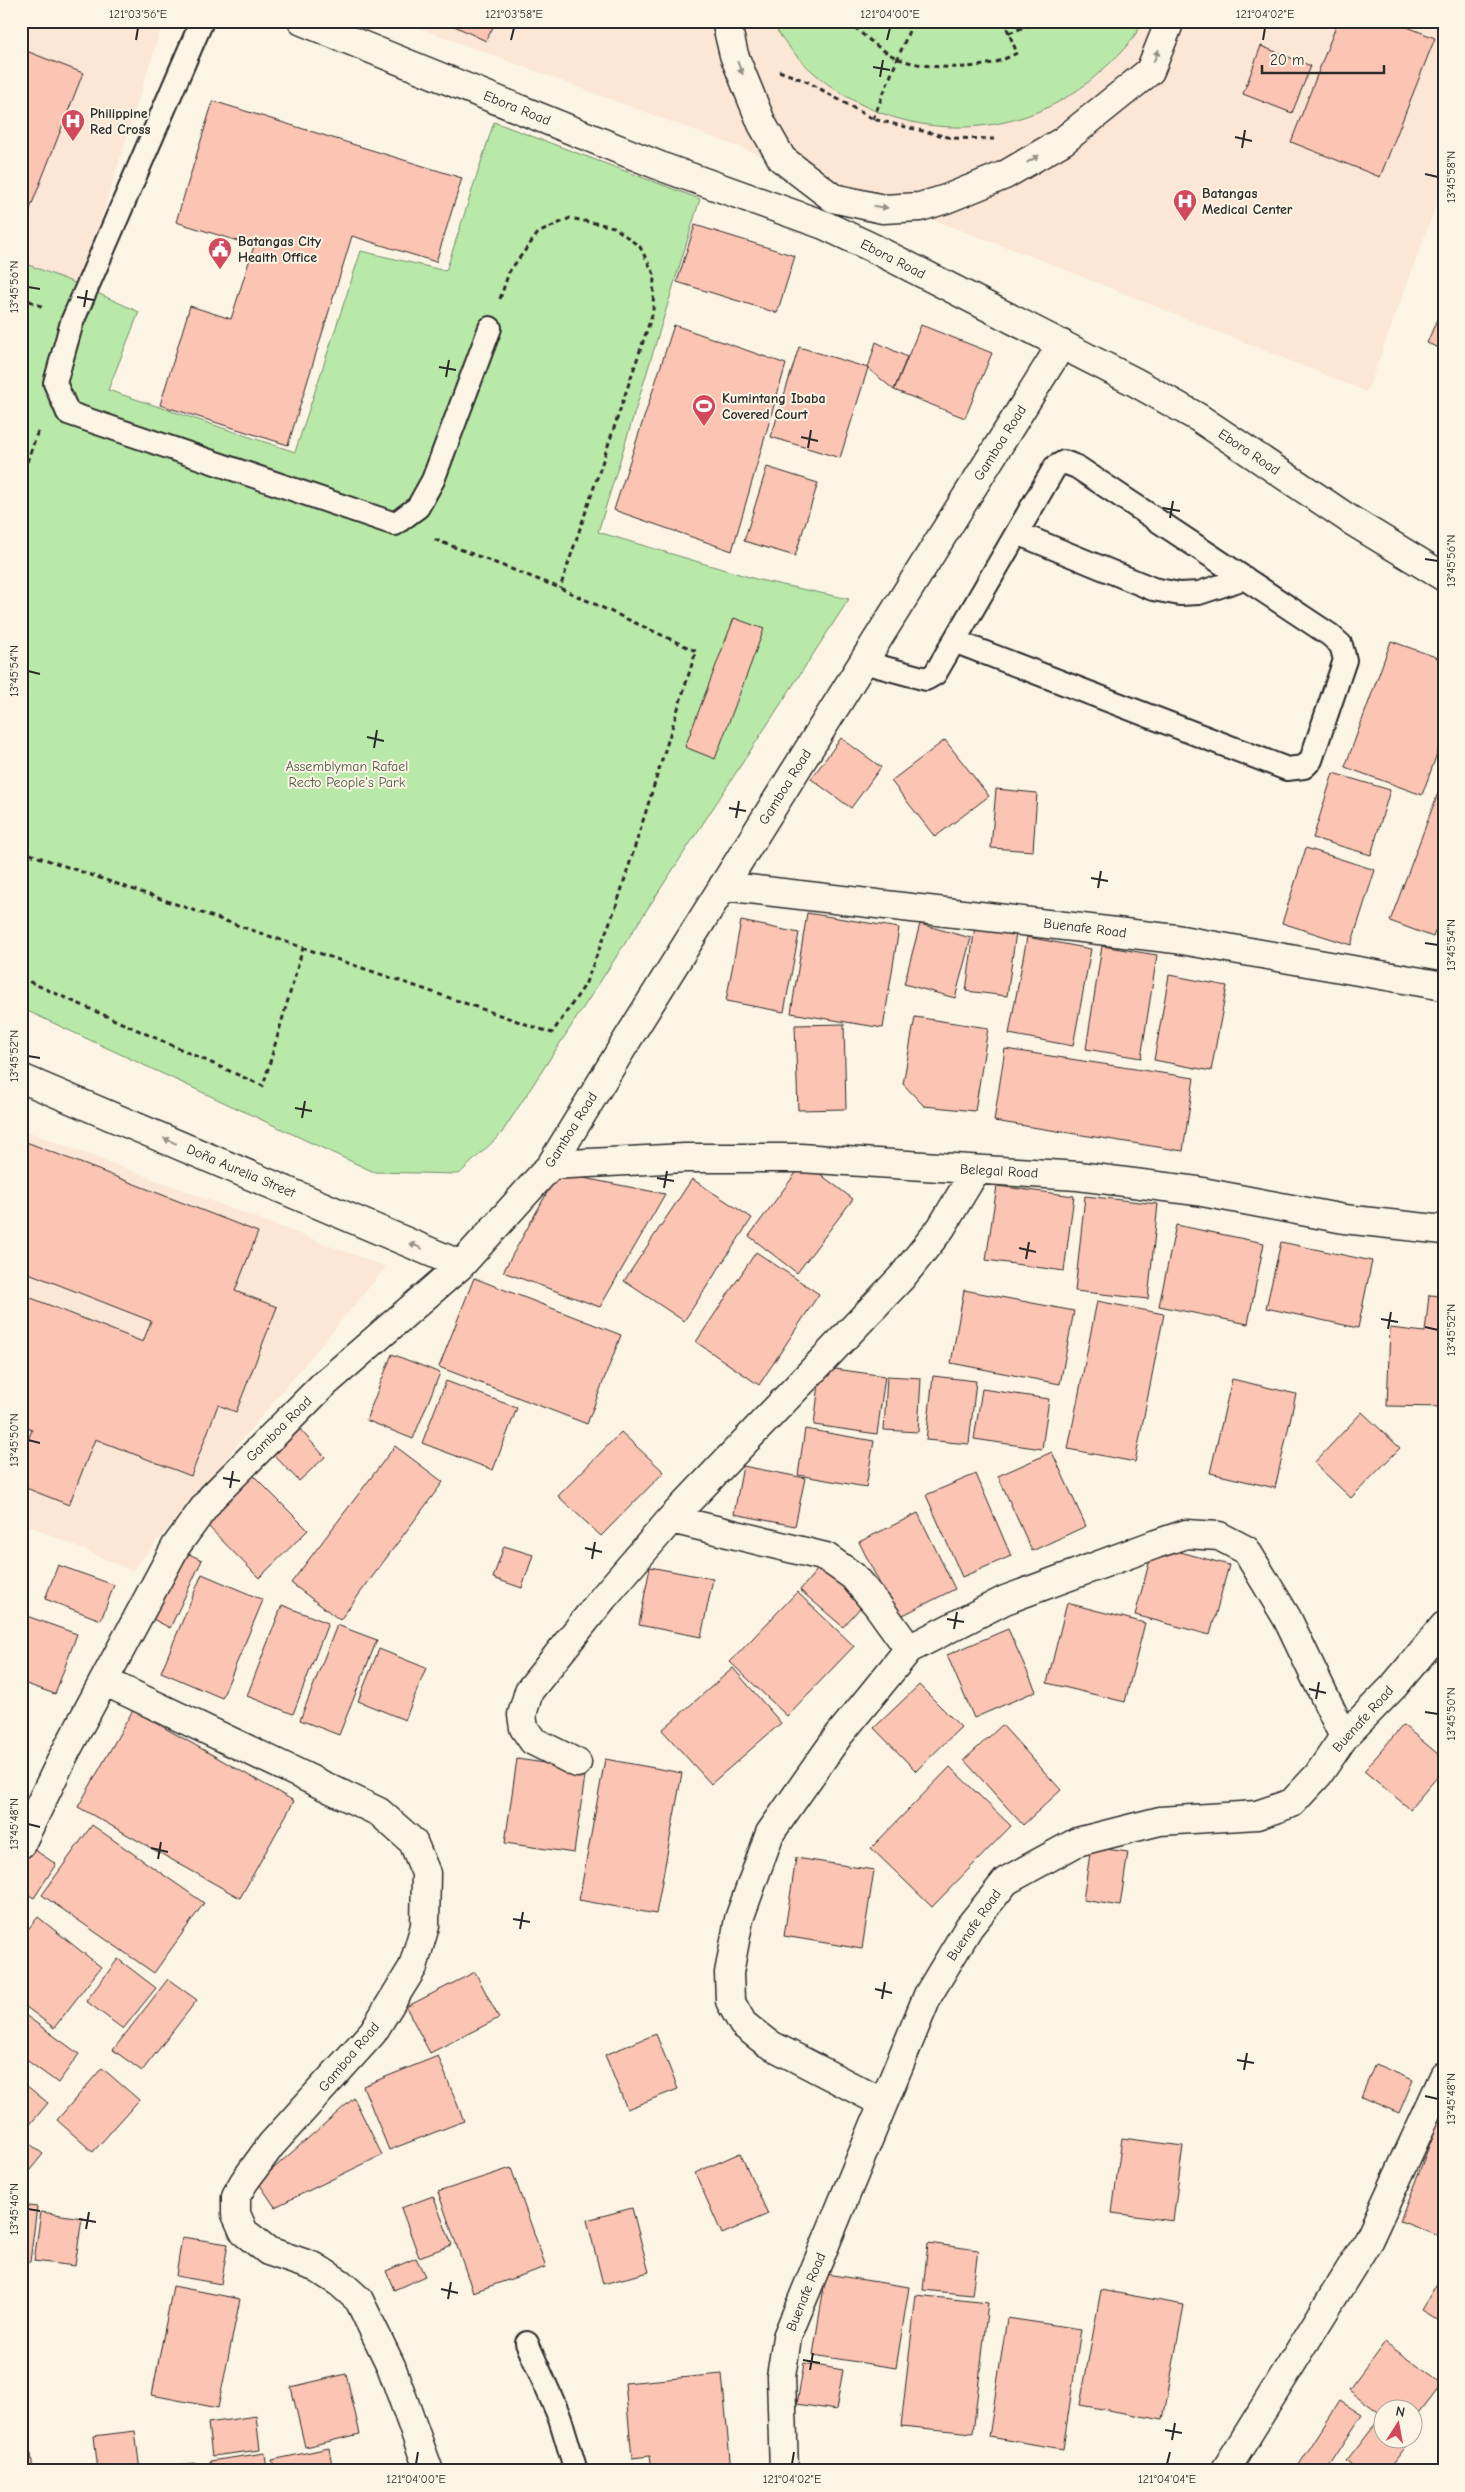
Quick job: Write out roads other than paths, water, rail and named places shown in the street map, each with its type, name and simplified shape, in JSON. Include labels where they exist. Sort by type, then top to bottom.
[{"type":"street","name":"Ebora Road","points":[[302,21],[665,168],[824,225],[1062,344],[1199,418],[1352,521],[1444,577]]},
{"type":"street","points":[[726,21],[734,55],[762,124],[782,159],[833,198],[883,209],[920,207],[946,199],[1005,175],[1063,141],[1150,71],[1170,21]]},
{"type":"street","points":[[824,225],[833,198]]},
{"type":"street","name":"Gamboa Road","points":[[428,2471],[391,2366],[360,2300],[340,2282],[315,2267],[268,2251],[244,2232],[236,2214],[236,2196],[244,2182],[271,2145],[373,2032],[413,1968],[425,1926],[426,1873],[413,1842],[379,1812],[104,1681],[176,1546],[212,1497],[322,1386],[461,1265],[551,1165],[1062,344]]},
{"type":"street","name":"Buenafe Road","points":[[723,886],[1176,939],[1444,986]]},
{"type":"street","name":"Doña Aurelia Street","points":[[21,1078],[461,1265]]},
{"type":"street","name":"Belegal Road","points":[[551,1165],[685,1158],[790,1158],[1078,1176],[1197,1191],[1344,1219],[1444,1230]]},
{"type":"street","points":[[577,1764],[533,1741],[524,1728],[522,1715],[529,1691],[603,1598],[671,1519],[902,1277],[941,1228],[976,1170]]},
{"type":"street","points":[[671,1519],[826,1557],[853,1576],[878,1606],[909,1649]]},
{"type":"street","points":[[883,2103],[767,2042],[743,2024],[730,2001],[729,1973],[739,1919],[770,1833],[839,1736],[909,1649],[1006,1600],[1156,1544],[1186,1534],[1219,1536],[1246,1550],[1287,1618],[1344,1737]]},
{"type":"street","name":"Buenafe Road","points":[[784,2471],[781,2376],[787,2337],[928,1995],[969,1927],[1006,1881],[1077,1842],[1160,1821],[1257,1815],[1292,1803],[1318,1774],[1344,1737],[1394,1686],[1444,1626]]},
{"type":"street","points":[[21,1844],[64,1755],[104,1681]]},
{"type":"street","points":[[1225,2471],[1369,2239],[1444,2076]]},
{"type":"lane","points":[[202,21],[72,322],[55,383],[68,413],[395,524],[418,507],[433,480],[490,328]]},
{"type":"lane","points":[[863,662],[926,678],[934,674],[1055,467],[1064,462],[1077,466],[1330,635],[1340,645],[1345,660],[1311,760],[1304,767],[1287,769],[954,641]]},
{"type":"lane","points":[[1017,533],[1153,589],[1180,594],[1199,593],[1245,578]]},
{"type":"lane","points":[[527,2343],[560,2418],[576,2471]]},
{"type":"place","name":"Philippine Red Cross","points":[[73,142]]},
{"type":"place","name":"Batangas Medical Center","points":[[1185,222]]},
{"type":"place","name":"Batangas City Health Office","points":[[220,270]]},
{"type":"place","name":"Kumintang Ibaba Covered Court","points":[[704,427]]},
{"type":"park label","name":"Assemblyman Rafael Recto People's Park","points":[[347,774]]}]
